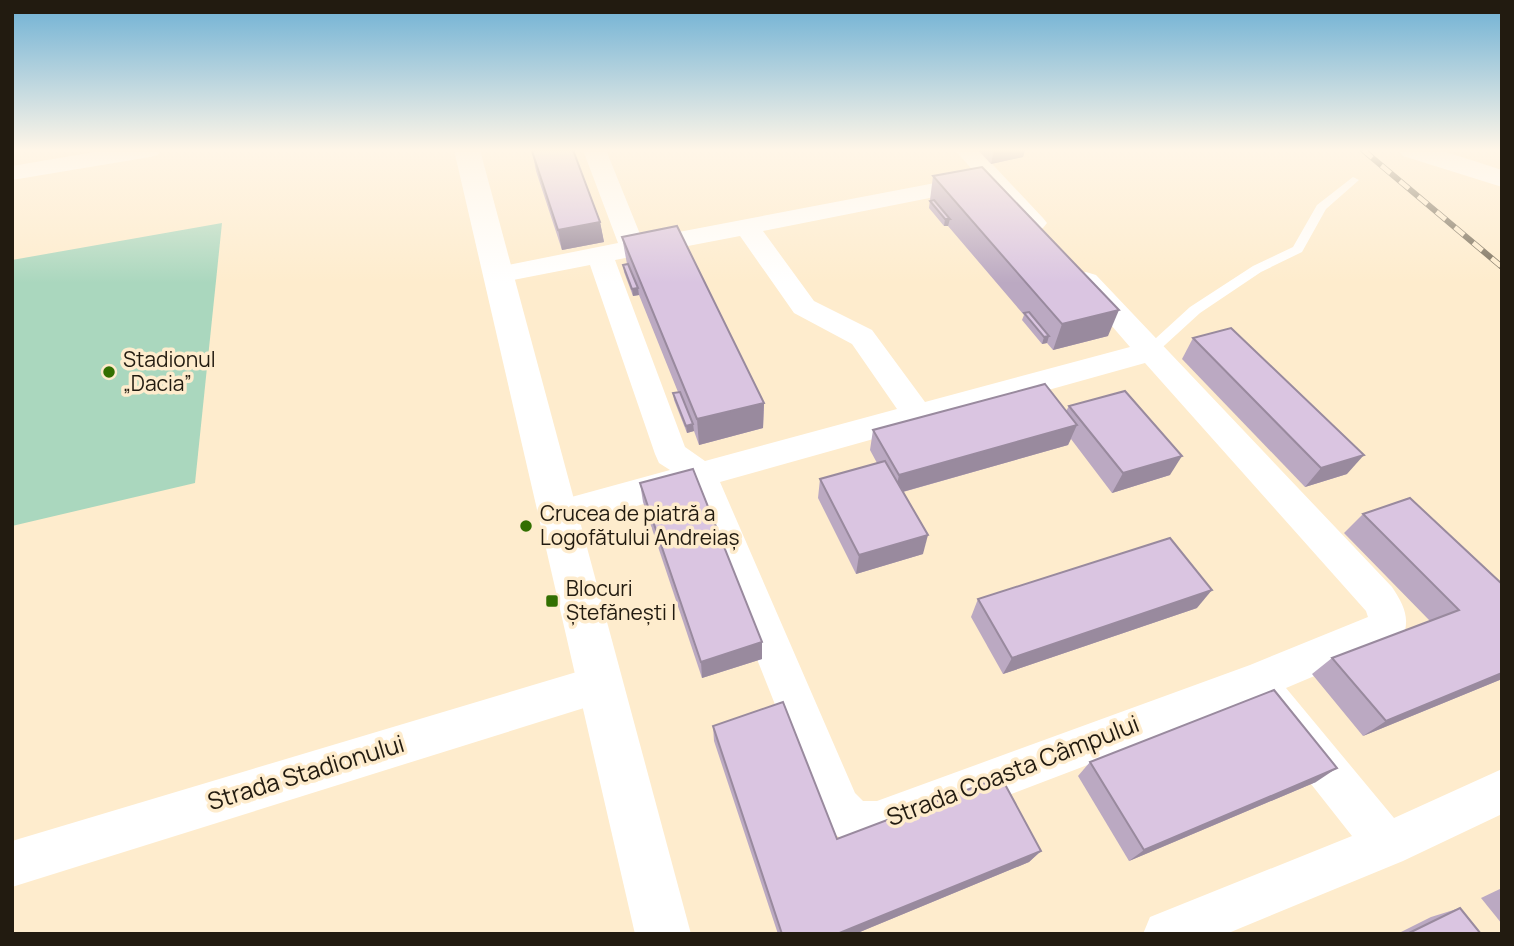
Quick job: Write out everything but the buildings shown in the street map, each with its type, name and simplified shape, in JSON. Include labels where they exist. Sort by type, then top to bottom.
[{"type":"street","points":[[478,194],[663,934]]},
{"type":"street","points":[[604,194],[616,251],[671,454],[700,474]]},
{"type":"street","points":[[498,275],[915,194]]},
{"type":"street","points":[[1008,194],[1049,240]]},
{"type":"street","points":[[746,226],[804,307],[862,337],[918,416]]},
{"type":"street","points":[[558,514],[1149,352],[1067,260]]},
{"type":"street","name":"Strada Coasta Câmpului","points":[[700,474],[839,809],[855,822],[877,822],[1256,682],[1388,627],[1387,612],[1379,599],[1149,352]]},
{"type":"street","points":[[1256,682],[1387,845]]},
{"type":"street","name":"Strada Stadionului","points":[[12,864],[600,684]]},
{"type":"street","points":[[1167,934],[1387,845],[1502,790]]},
{"type":"lane","points":[[1149,352],[1195,310],[1257,269],[1298,249],[1321,207],[1336,194]]},
{"type":"green space","name":"Stadionul „Dacia”","points":[[222,223],[195,483],[12,526],[12,260]]},
{"type":"railway","points":[[1415,194],[1502,267]]},
{"type":"place","name":"Stadionul „Dacia”","points":[[109,372]]},
{"type":"place","name":"Crucea de piatră a Logofătului Andreiaș","points":[[526,526]]},
{"type":"place","name":"Blocuri Ștefănești I","points":[[552,601]]}]
